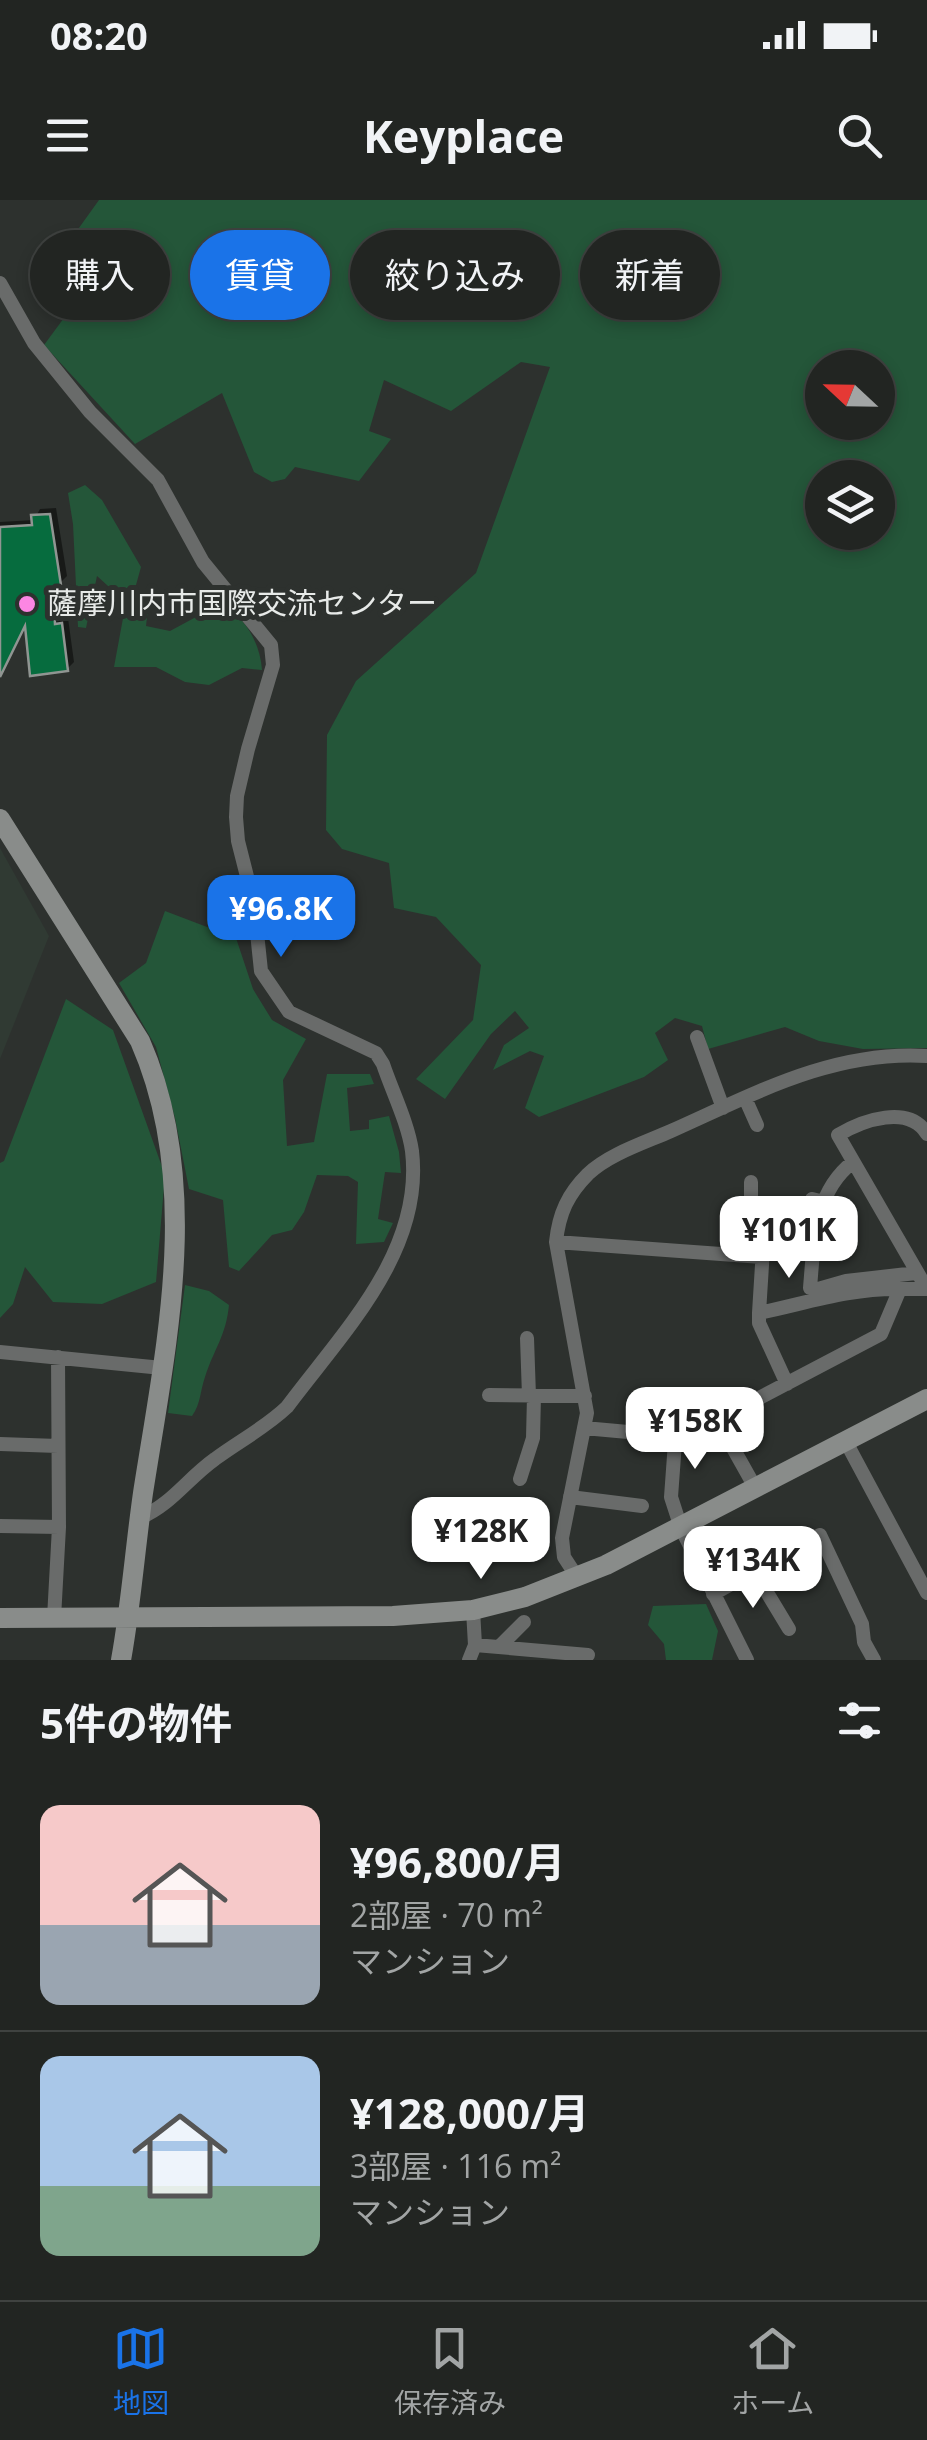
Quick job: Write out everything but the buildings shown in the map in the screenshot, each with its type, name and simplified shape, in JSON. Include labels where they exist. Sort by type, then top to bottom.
[{"type":"street","points":[[0,283],[34,343],[90,412],[158,480],[203,562],[271,645],[273,664],[248,749],[236,817],[254,904],[262,971],[289,1012],[376,1054],[383,1064],[412,1150],[405,1219],[385,1275],[287,1407],[270,1424],[214,1459],[162,1508],[140,1518]]},
{"type":"street","points":[[2,827],[120,1006],[157,1080],[176,1179],[162,1368],[121,1660]]},
{"type":"street","points":[[697,1037],[723,1108]]},
{"type":"street","points":[[577,1577],[564,1558],[562,1538],[584,1428],[586,1396],[556,1242],[558,1218],[571,1192],[592,1170],[792,1076],[847,1060],[900,1054],[927,1056]]},
{"type":"street","points":[[745,1098],[758,1125]]},
{"type":"street","points":[[926,1289],[838,1135],[881,1118],[911,1118],[920,1122],[927,1134]]},
{"type":"street","points":[[853,1162],[832,1181],[816,1220],[810,1288],[916,1273]]},
{"type":"street","points":[[750,1182],[751,1199],[765,1217],[758,1323],[787,1384]]},
{"type":"street","points":[[806,1226],[812,1199],[824,1202]]},
{"type":"street","points":[[556,1242],[762,1256]]},
{"type":"street","points":[[720,1418],[881,1334],[900,1289]]},
{"type":"street","points":[[759,1312],[838,1293],[926,1289]]},
{"type":"street","points":[[520,1479],[533,1438],[527,1338]]},
{"type":"street","points":[[0,1352],[162,1368]]},
{"type":"street","points":[[54,1618],[59,1527],[58,1357]]},
{"type":"street","points":[[488,1396],[586,1396]]},
{"type":"street","points":[[0,1618],[392,1616],[473,1610],[525,1597],[577,1577],[681,1528],[927,1399]]},
{"type":"street","points":[[747,1660],[681,1528],[671,1497],[678,1401],[716,1400],[724,1432],[756,1489]]},
{"type":"street","points":[[584,1428],[628,1432]]},
{"type":"street","points":[[846,1442],[927,1593]]},
{"type":"street","points":[[0,1444],[58,1446]]},
{"type":"street","points":[[570,1497],[642,1506]]},
{"type":"street","points":[[0,1526],[59,1527]]},
{"type":"street","points":[[714,1594],[820,1535],[862,1624],[864,1642],[874,1660]]},
{"type":"street","points":[[754,1571],[789,1629]]},
{"type":"street","points":[[468,1660],[475,1645],[473,1610]]},
{"type":"street","points":[[499,1647],[524,1622]]},
{"type":"street","points":[[475,1645],[588,1655]]},
{"type":"shaded area","points":[[0,848],[49,936],[0,1059]]},
{"type":"green space","points":[[99,200],[927,200],[927,1048],[863,1049],[819,1041],[785,1027],[708,1049],[702,1026],[675,1018],[655,1033],[668,1060],[644,1077],[539,1117],[525,1108],[544,1056],[530,1051],[493,1070],[504,1045],[529,1028],[515,1011],[491,1034],[445,1099],[416,1079],[473,1020],[481,965],[436,917],[394,908],[389,863],[342,849],[326,830],[327,735],[356,681],[476,573],[550,367],[521,362],[451,411],[384,380],[369,431],[391,439],[359,481],[295,467],[285,479],[272,482],[254,472],[222,393],[135,444],[44,345],[62,320],[170,320],[170,230],[77,230]]},
{"type":"green space","points":[[85,485],[102,500],[141,567],[136,585],[118,595],[97,576],[86,628],[78,627],[68,493]]},
{"type":"green space","points":[[149,600],[146,626],[170,631],[222,603],[250,632],[262,670],[242,668],[209,685],[185,682],[156,667],[114,667],[126,602]]},
{"type":"green space","points":[[165,911],[236,938],[253,989],[272,1020],[306,1039],[283,1080],[287,1146],[314,1142],[327,1074],[370,1074],[374,1084],[347,1088],[350,1131],[369,1129],[369,1120],[389,1116],[401,1173],[385,1172],[378,1219],[393,1223],[384,1242],[356,1244],[358,1182],[348,1176],[317,1175],[304,1212],[292,1230],[272,1235],[239,1271],[229,1267],[223,1200],[189,1189],[156,1047],[119,983],[146,963]]},
{"type":"green space","points":[[66,999],[113,1030],[165,1175],[156,1282],[102,1304],[53,1302],[25,1267],[13,1304],[0,1318],[0,1163]]},
{"type":"green space","points":[[185,1285],[209,1291],[229,1305],[192,1416],[168,1413]]},
{"type":"green space","points":[[706,1604],[718,1631],[712,1660],[666,1660],[664,1644],[648,1625],[653,1606]]},
{"type":"place","name":"薩摩川内市国際交流センター","points":[[27,604]]}]
